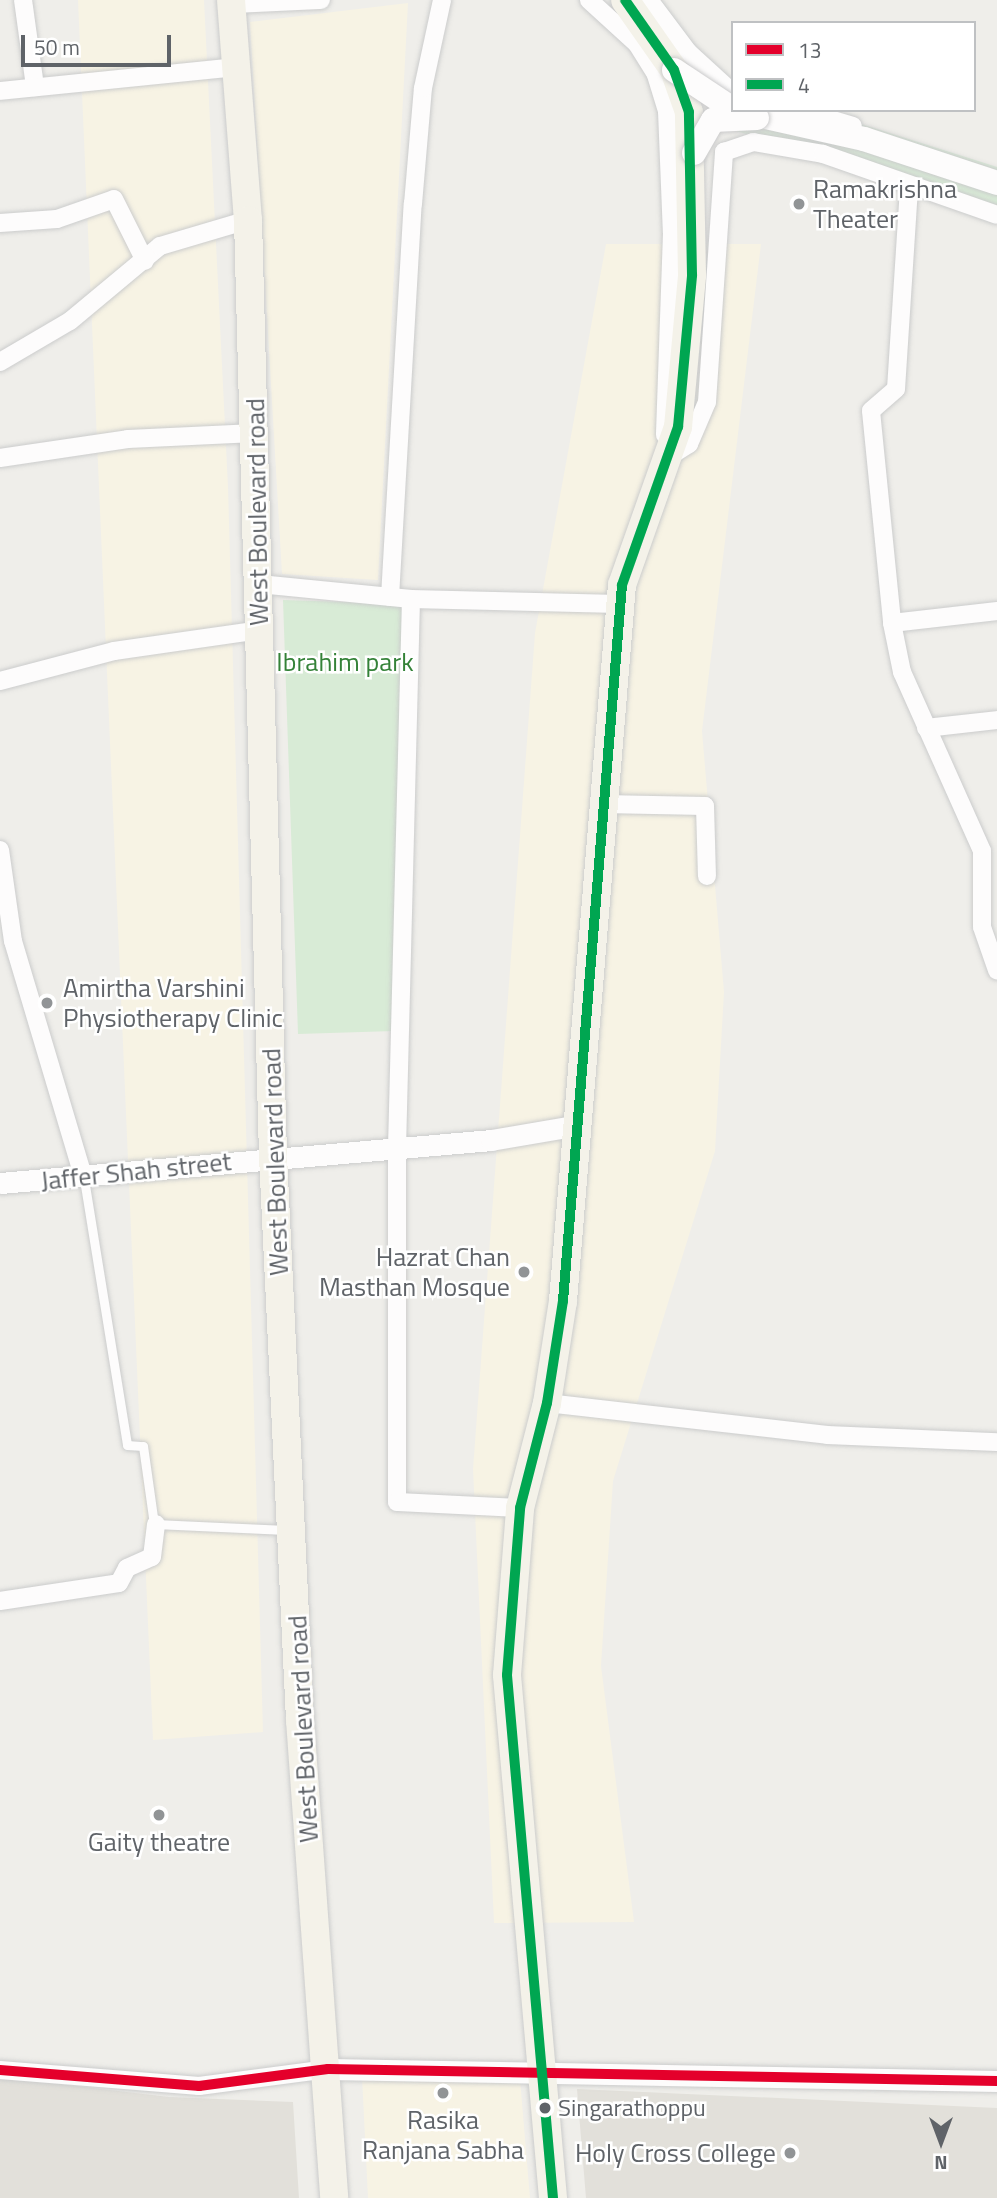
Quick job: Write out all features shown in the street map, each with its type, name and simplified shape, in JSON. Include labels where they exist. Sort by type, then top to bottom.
[{"type":"main road","points":[[625,0],[681,61],[731,103]]},
{"type":"main road","name":"West Boulevard road","points":[[231,2],[248,220],[256,433],[272,1156],[293,1529],[300,1720],[328,2069],[334,2198]]},
{"type":"main road","points":[[553,2198],[507,1675],[520,1508],[547,1403],[579,1125],[619,604],[665,459],[678,427],[691,288],[694,153],[681,61]]},
{"type":"main road","points":[[694,153],[713,120],[742,112],[864,139],[997,183]]},
{"type":"street","points":[[23,0],[35,87]]},
{"type":"street","points":[[231,2],[321,0]]},
{"type":"street","points":[[390,597],[414,191],[423,88],[442,0]]},
{"type":"street","points":[[589,0],[637,44],[656,75],[667,111],[672,233],[665,459]]},
{"type":"street","points":[[649,0],[724,152],[707,402],[689,444],[665,459]]},
{"type":"street","points":[[681,61],[731,92]]},
{"type":"street","points":[[0,91],[238,67]]},
{"type":"street","points":[[806,112],[925,148]]},
{"type":"street","points":[[724,152],[743,144],[778,144],[822,153],[909,188],[997,215]]},
{"type":"street","points":[[909,188],[896,389],[871,411],[892,623],[902,671],[926,728],[990,851],[982,928],[997,970]]},
{"type":"street","points":[[0,223],[57,219],[114,199],[145,261]]},
{"type":"street","points":[[0,362],[70,321],[160,246],[248,220]]},
{"type":"street","points":[[0,458],[128,439],[256,433]]},
{"type":"street","points":[[259,584],[411,599],[619,604]]},
{"type":"street","points":[[411,599],[397,1147],[397,1502],[520,1508]]},
{"type":"street","points":[[892,623],[997,611]]},
{"type":"street","points":[[0,681],[114,651],[259,630]]},
{"type":"street","points":[[926,728],[997,720]]},
{"type":"street","points":[[602,804],[705,806],[707,876]]},
{"type":"street","points":[[0,850],[13,941],[85,1179]]},
{"type":"street","name":"Jaffer Shah street","points":[[0,1183],[85,1179],[272,1156],[397,1147],[579,1125]]},
{"type":"street","points":[[547,1403],[827,1435],[997,1447]]},
{"type":"street","points":[[0,1601],[119,1583],[127,1568],[152,1557],[156,1524]]},
{"type":"street","points":[[0,2070],[200,2086],[328,2069],[997,2081]]},
{"type":"lane","points":[[85,1179],[127,1445],[143,1446],[156,1524],[293,1529]]},
{"type":"shaded area","points":[[78,0],[204,0],[228,487],[263,1732],[153,1740]]},
{"type":"shaded area","points":[[408,3],[378,580],[282,574],[250,22]]},
{"type":"shaded area","points":[[606,244],[761,244],[702,731],[724,992],[715,1151],[613,1481],[601,1666],[634,1922],[494,1923],[473,1469],[535,633]]},
{"type":"shaded area","points":[[0,2077],[169,2097],[293,2102],[299,2198],[0,2198]]},
{"type":"shaded area","points":[[362,2077],[520,2079],[530,2198],[368,2198]]},
{"type":"shaded area","name":"Holy Cross College","points":[[577,2089],[997,2108],[997,2198],[586,2198]]},
{"type":"green space","points":[[740,112],[823,112],[997,167],[997,209],[736,131]]},
{"type":"green space","name":"Ibrahim park","points":[[283,600],[406,604],[394,1031],[298,1034]]},
{"type":"transit line","name":"4","points":[[553,2198],[507,1675],[520,1508],[547,1403],[563,1301],[622,585],[678,427],[692,275],[689,112],[674,70],[625,0]]},
{"type":"transit line","name":"13","points":[[0,2070],[199,2086],[328,2069],[997,2081]]},
{"type":"place","name":"Ramakrishna Theater","points":[[799,204]]},
{"type":"place","name":"Amirtha Varshini Physiotherapy Clinic","points":[[47,1003]]},
{"type":"place","name":"Hazrat Chan Masthan Mosque","points":[[524,1272]]},
{"type":"place","name":"Gaity theatre","points":[[159,1815]]},
{"type":"place","name":"Rasika Ranjana Sabha","points":[[443,2093]]},
{"type":"place","name":"Singarathoppu","points":[[545,2108]]},
{"type":"place","name":"Holy Cross College","points":[[790,2153]]}]
